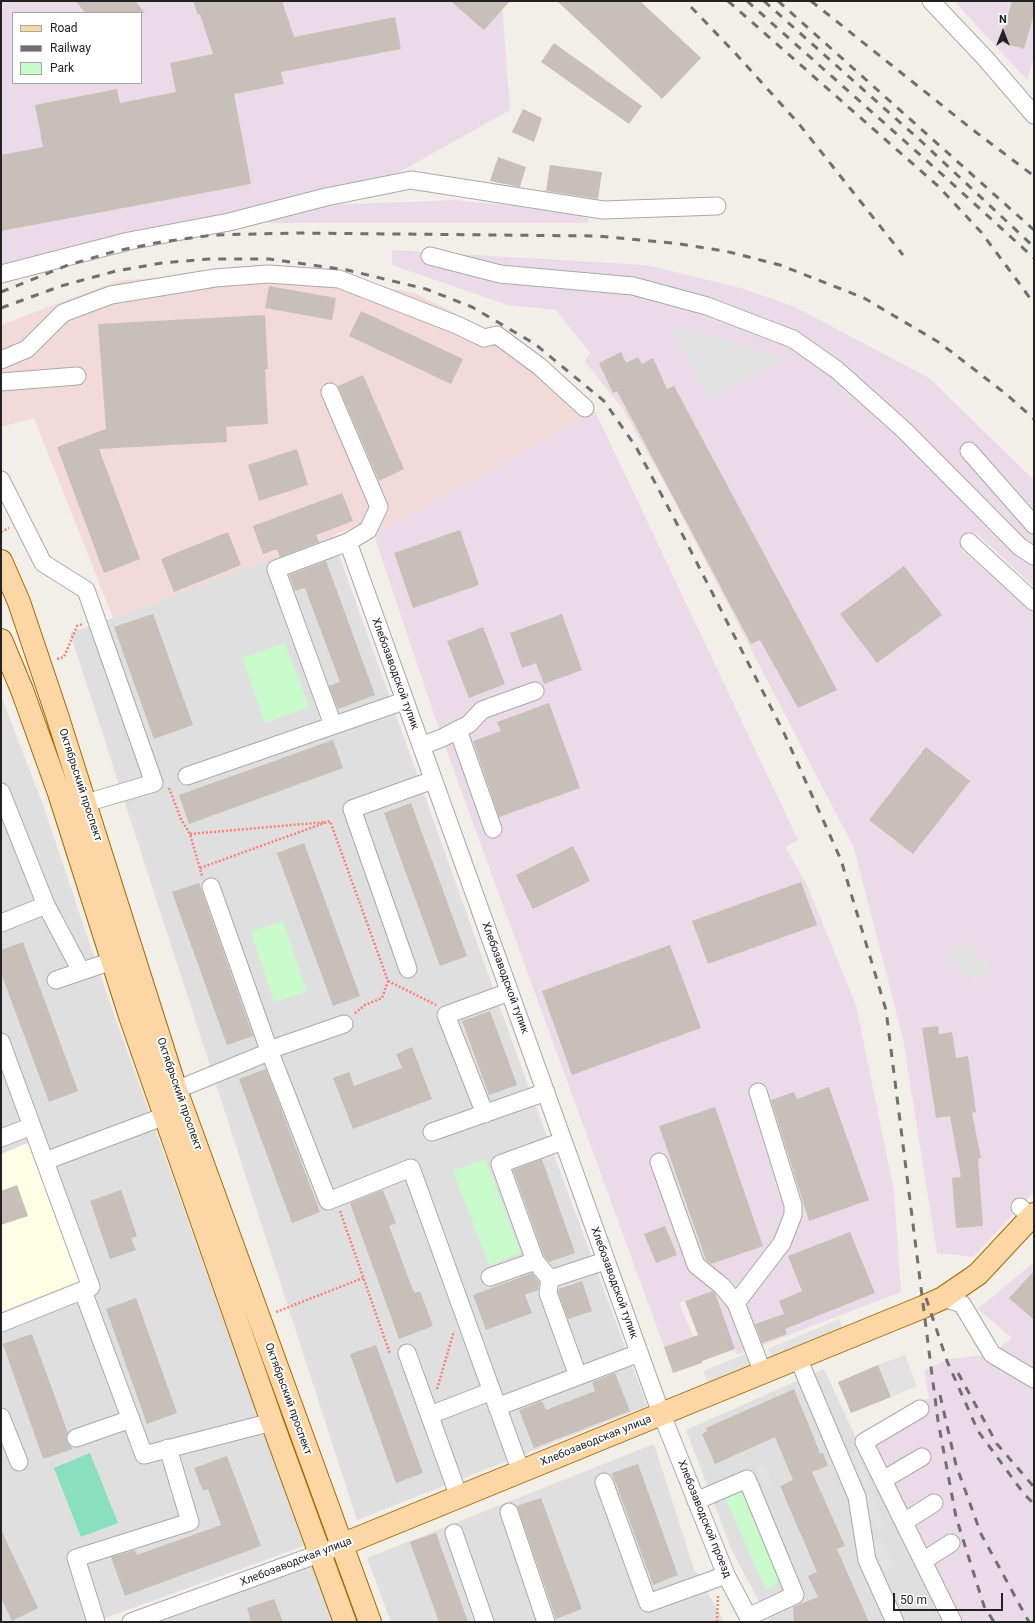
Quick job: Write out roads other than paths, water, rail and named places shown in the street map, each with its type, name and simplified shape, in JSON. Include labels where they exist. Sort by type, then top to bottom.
[{"type":"main road","name":"Октябрьский проспект","points":[[1,561],[19,602],[86,803],[176,1090],[370,1622]]},
{"type":"main road","name":"Октябрьский проспект","points":[[1,640],[22,690],[59,793],[112,961],[165,1116],[272,1422],[345,1622]]},
{"type":"main road","name":"Хлебозаводская улица","points":[[341,1545],[943,1298],[978,1274],[1029,1212]]},
{"type":"street","points":[[931,1],[985,58],[1034,115]]},
{"type":"street","points":[[1,274],[129,241],[229,222],[326,197],[411,180],[603,210],[717,206]]},
{"type":"street","points":[[430,256],[500,274],[633,286],[707,306],[793,340],[837,370],[904,430],[1020,547],[1034,556]]},
{"type":"street","points":[[1,360],[27,349],[63,313],[111,295],[215,278],[268,274],[340,279],[457,325],[484,338],[497,335],[539,366],[585,408]]},
{"type":"street","points":[[1,382],[77,376]]},
{"type":"street","points":[[330,392],[379,506],[368,530],[348,542],[276,568],[333,725]]},
{"type":"street","points":[[969,451],[1034,525]]},
{"type":"street","points":[[1,480],[43,563],[86,590],[154,784],[86,803]]},
{"type":"street","name":"Хлебозаводской тупик","points":[[348,542],[546,1092],[605,1261],[662,1414]]},
{"type":"street","points":[[968,542],[1034,602]]},
{"type":"street","points":[[421,746],[442,738],[470,724],[482,710],[535,691]]},
{"type":"street","points":[[187,776],[404,701]]},
{"type":"street","points":[[458,730],[493,829]]},
{"type":"street","points":[[408,970],[352,809],[433,780]]},
{"type":"street","points":[[1,792],[46,905],[81,971]]},
{"type":"street","points":[[211,887],[269,1050],[328,1201],[411,1168],[521,1472]]},
{"type":"street","points":[[1,923],[46,905]]},
{"type":"street","points":[[56,980],[112,961]]},
{"type":"street","points":[[485,1114],[446,1015],[509,992]]},
{"type":"street","points":[[176,1090],[264,1054],[269,1050],[344,1024]]},
{"type":"street","points":[[1,1042],[91,1287],[1,1323]]},
{"type":"street","points":[[432,1132],[546,1092]]},
{"type":"street","points":[[736,1302],[782,1243],[793,1215],[793,1205],[758,1092]]},
{"type":"street","points":[[45,1161],[165,1116]]},
{"type":"street","points":[[1,1138],[32,1126]]},
{"type":"street","points":[[563,1141],[500,1164],[535,1261],[550,1279],[548,1293],[578,1376]]},
{"type":"street","points":[[659,1162],[696,1265],[722,1286],[736,1302],[763,1373]]},
{"type":"street","points":[[490,1277],[535,1261]]},
{"type":"street","points":[[550,1279],[605,1261]]},
{"type":"street","points":[[83,1291],[144,1454],[272,1422]]},
{"type":"street","points":[[943,1298],[962,1304],[992,1354],[1034,1379]]},
{"type":"street","points":[[430,1415],[578,1376],[639,1353]]},
{"type":"street","points":[[400,1356],[430,1415],[459,1497]]},
{"type":"street","points":[[798,1358],[857,1497],[867,1560],[895,1622]]},
{"type":"street","points":[[920,1409],[864,1442],[953,1622]]},
{"type":"street","name":"Хлебозаводской проезд","points":[[662,1414],[696,1501],[722,1583],[750,1619]]},
{"type":"street","points":[[1,1417],[18,1462]]},
{"type":"street","points":[[76,1438],[130,1419]]},
{"type":"street","points":[[96,1622],[76,1558],[190,1522],[168,1448]]},
{"type":"street","points":[[883,1480],[922,1457]]},
{"type":"street","points":[[696,1501],[747,1479],[795,1595],[750,1619]]},
{"type":"street","points":[[604,1482],[648,1603],[722,1583]]},
{"type":"street","points":[[904,1522],[934,1504]]},
{"type":"street","points":[[509,1512],[546,1622]]},
{"type":"street","points":[[454,1533],[485,1622]]},
{"type":"street","points":[[923,1561],[951,1543]]},
{"type":"street","name":"Хлебозаводская улица","points":[[131,1622],[341,1545]]},
{"type":"railway","points":[[728,1],[938,186],[981,232],[1034,304]]},
{"type":"railway","points":[[747,1],[1034,258]]},
{"type":"railway","points":[[764,1],[922,142],[1034,247]]},
{"type":"railway","points":[[778,1],[1034,230]]},
{"type":"railway","points":[[811,1],[973,130],[1034,176]]},
{"type":"railway","points":[[691,7],[799,124],[903,255]]},
{"type":"railway","points":[[1,292],[68,265],[116,251],[161,242],[213,235],[296,233],[598,236],[673,243],[725,251],[780,265],[864,298],[940,343],[1006,394],[1034,419]]},
{"type":"railway","points":[[1,308],[61,286],[116,271],[162,263],[209,259],[269,259],[347,270],[426,289],[472,307],[535,344],[604,401],[636,447],[676,522],[784,733],[841,860],[886,1010],[938,1421],[956,1517],[984,1606],[994,1622]]},
{"type":"railway","points":[[926,1298],[947,1361],[978,1431],[1024,1494],[1034,1504]]},
{"type":"railway","points":[[958,1373],[997,1444],[1034,1487]]},
{"type":"railway","points":[[940,1395],[956,1465],[981,1534],[1029,1622]]}]
